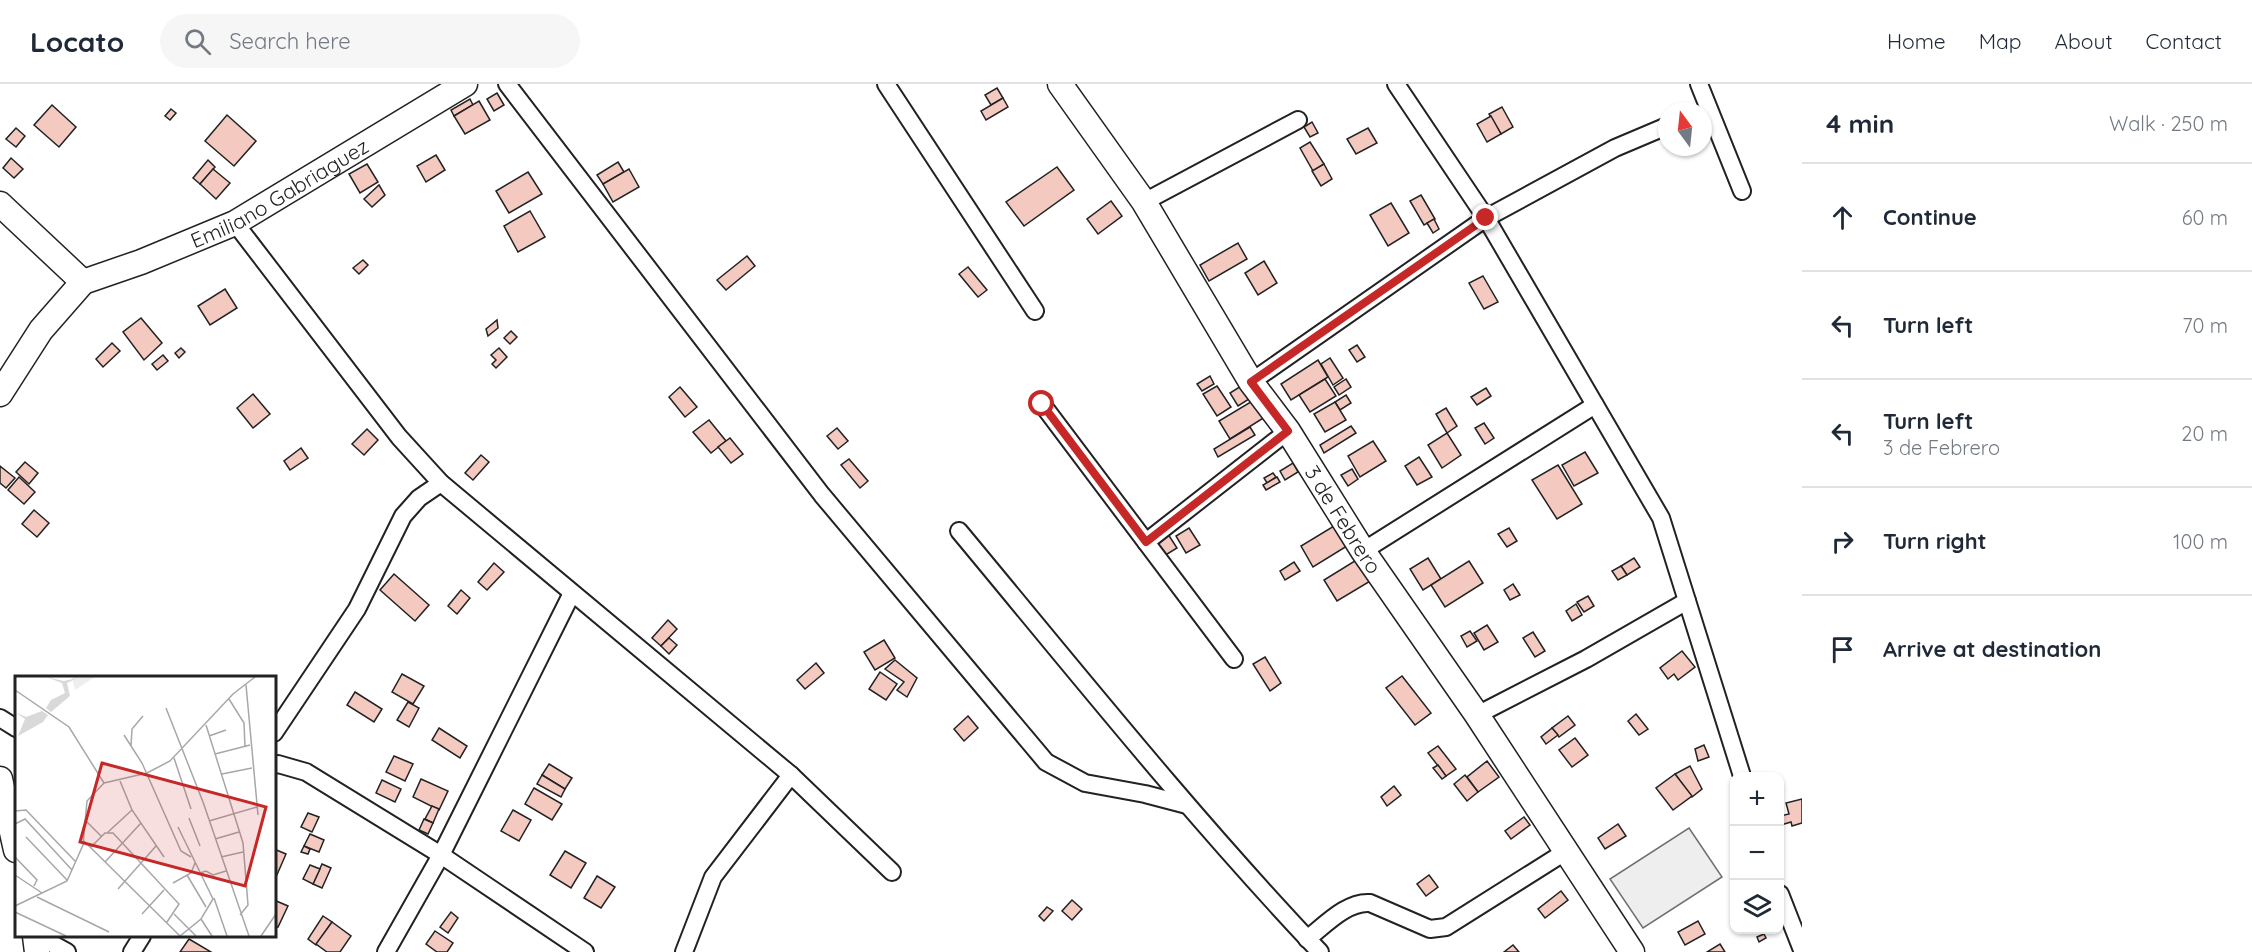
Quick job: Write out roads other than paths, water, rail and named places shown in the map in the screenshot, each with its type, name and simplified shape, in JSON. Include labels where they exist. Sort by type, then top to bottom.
[{"type":"street","name":"Emiliano Gabriaguez","points":[[83,282],[141,262],[235,223],[465,84]]},
{"type":"street","points":[[507,84],[822,495],[1046,762],[1086,783],[1145,794],[1187,805]]},
{"type":"street","points":[[886,84],[1035,311]]},
{"type":"street","name":"3 de Febrero","points":[[1060,84],[1144,202],[1251,382],[1288,431],[1363,551],[1477,715],[1632,952]]},
{"type":"street","points":[[1396,84],[1486,218],[1661,518],[1740,772]]},
{"type":"street","points":[[1699,84],[1704,102]]},
{"type":"street","points":[[1144,202],[1298,120]]},
{"type":"street","points":[[1712,124],[1742,191]]},
{"type":"street","points":[[1251,382],[1486,218],[1615,147],[1658,130]]},
{"type":"street","points":[[0,204],[83,282],[41,330],[0,394]]},
{"type":"street","points":[[235,223],[399,437],[441,483],[791,776],[892,872]]},
{"type":"street","points":[[1042,404],[1234,659]]},
{"type":"street","points":[[1363,551],[1595,405]]},
{"type":"street","points":[[1146,542],[1288,431]]},
{"type":"street","points":[[276,730],[357,609],[403,516],[419,498],[441,483]]},
{"type":"street","points":[[958,531],[1253,882],[1320,952]]},
{"type":"street","points":[[386,952],[441,855],[572,593]]},
{"type":"street","points":[[1477,715],[1586,659],[1687,601]]},
{"type":"street","points":[[0,718],[15,727]]},
{"type":"street","points":[[276,764],[306,772],[441,855],[585,952]]},
{"type":"street","points":[[684,952],[714,877],[791,776]]},
{"type":"street","points":[[0,779],[15,846]]},
{"type":"street","points":[[1307,939],[1348,908],[1360,902],[1370,903],[1430,929],[1446,927],[1565,852]]},
{"type":"street","points":[[1784,906],[1802,950]]},
{"type":"street","points":[[36,937],[37,952]]},
{"type":"street","points":[[38,937],[67,952]]},
{"type":"street","points":[[132,952],[141,937]]}]
